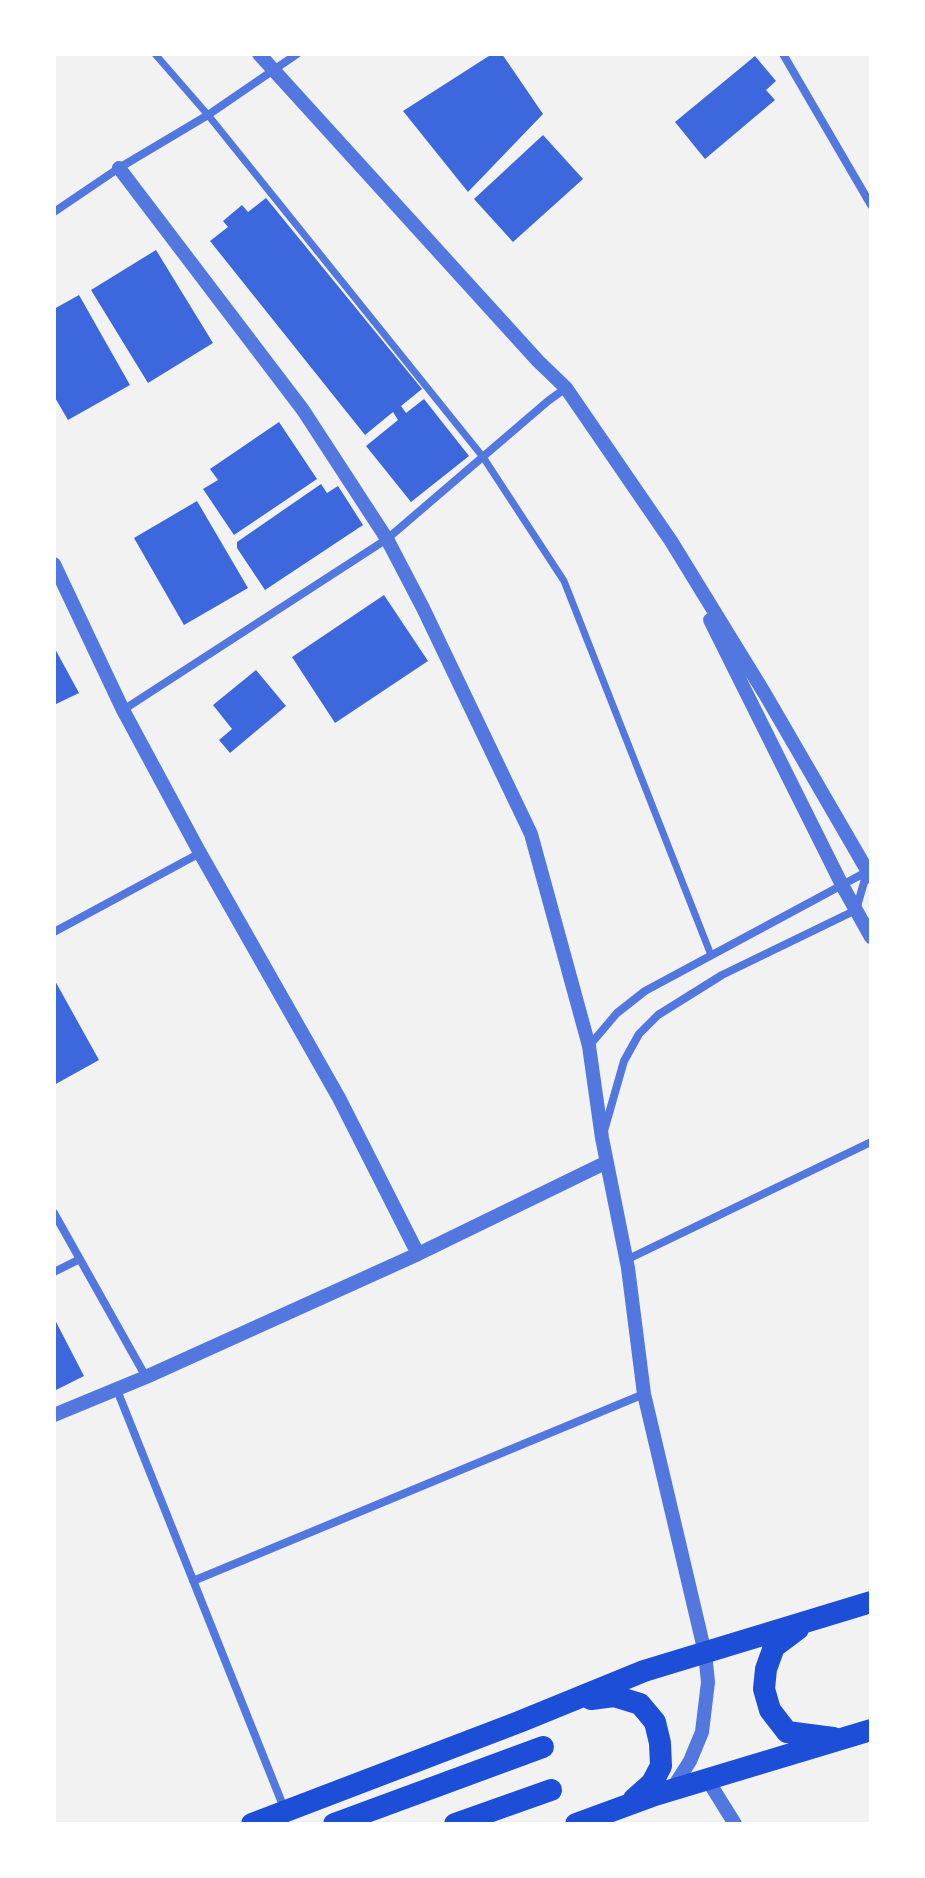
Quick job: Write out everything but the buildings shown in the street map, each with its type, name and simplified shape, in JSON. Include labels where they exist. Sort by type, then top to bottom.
[{"type":"highway","points":[[252,1824],[644,1671],[871,1602]]},
{"type":"highway","points":[[809,1621],[774,1647],[766,1669],[764,1689],[770,1710],[787,1732],[839,1739]]},
{"type":"highway","points":[[571,1701],[614,1696],[640,1704],[655,1722],[661,1766],[652,1783],[627,1806]]},
{"type":"highway","points":[[576,1824],[707,1779],[871,1730]]},
{"type":"highway","points":[[334,1824],[543,1747]]},
{"type":"highway","points":[[455,1824],[551,1790]]},
{"type":"street","points":[[155,54],[208,115],[483,457],[564,581],[711,955]]},
{"type":"street","points":[[259,54],[566,388],[671,541],[870,873]]},
{"type":"street","points":[[54,212],[119,168],[208,115],[297,54]]},
{"type":"street","points":[[783,54],[871,205]]},
{"type":"street","points":[[119,168],[303,410],[387,539],[531,834],[589,1046],[602,1138],[626,1260],[644,1394],[705,1653],[708,1682],[702,1732],[690,1761],[671,1791]]},
{"type":"street","points":[[123,710],[387,539],[566,388]]},
{"type":"street","points":[[671,541],[842,885],[871,937]]},
{"type":"street","points":[[54,564],[123,710],[339,1098],[418,1254]]},
{"type":"street","points":[[54,932],[200,853]]},
{"type":"street","points":[[589,1046],[617,1013],[645,991],[870,873]]},
{"type":"street","points":[[602,1138],[624,1061],[639,1034],[658,1015],[722,975],[856,910],[870,873]]},
{"type":"street","points":[[626,1260],[871,1142]]},
{"type":"street","points":[[54,1415],[117,1390],[418,1254],[607,1162]]},
{"type":"street","points":[[54,1213],[146,1377]]},
{"type":"street","points":[[54,1272],[80,1259]]},
{"type":"street","points":[[117,1390],[285,1813]]},
{"type":"street","points":[[193,1581],[644,1394]]},
{"type":"street","points":[[707,1779],[735,1824]]}]
